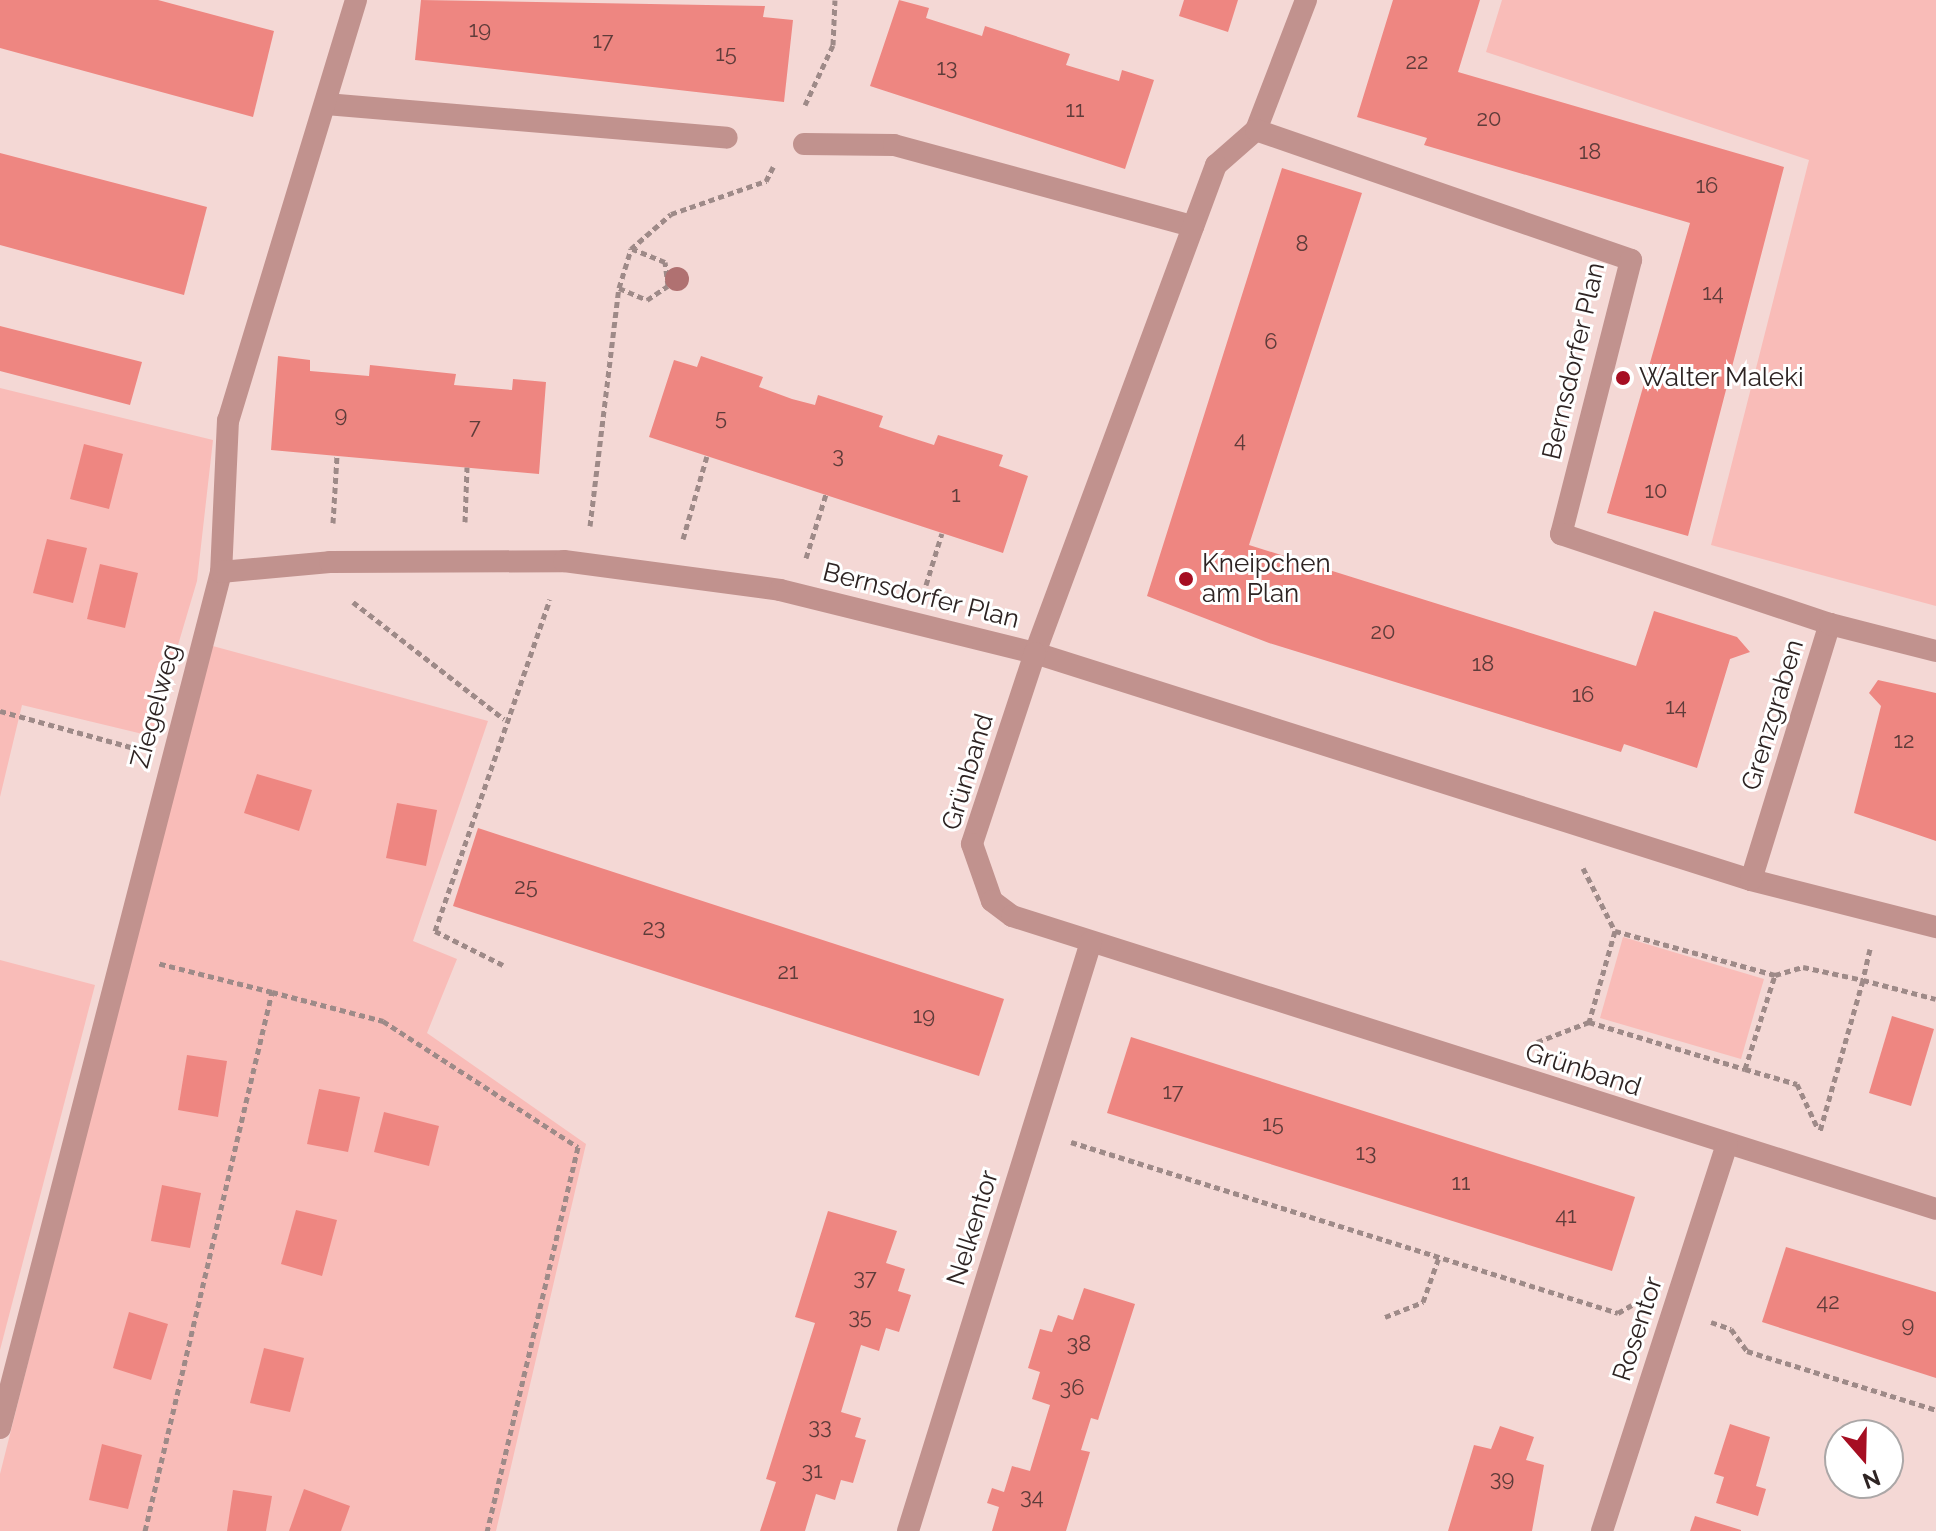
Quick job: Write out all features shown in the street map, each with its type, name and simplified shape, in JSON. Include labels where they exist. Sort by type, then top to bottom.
[{"type":"street","name":"Ziegelweg","points":[[0,1428],[221,572],[228,420],[356,0]]},
{"type":"street","name":"Bernsdorfer Plan","points":[[221,572],[330,562],[574,562],[780,590],[1035,653],[1216,165],[1256,130],[1306,0]]},
{"type":"street","points":[[326,104],[727,138]]},
{"type":"street","name":"Bernsdorfer Plan","points":[[1256,130],[1631,260],[1561,534],[1830,624]]},
{"type":"street","points":[[804,144],[894,145],[1193,226]]},
{"type":"street","name":"Grenzgraben","points":[[1751,880],[1830,624],[1936,651]]},
{"type":"street","points":[[1035,653],[1751,880],[1936,927]]},
{"type":"street","name":"Grünband","points":[[1035,653],[972,844],[992,901],[1012,916],[1936,1209]]},
{"type":"street","name":"Nelkentor","points":[[908,1531],[1091,942]]},
{"type":"street","name":"Rosentor","points":[[1602,1531],[1727,1145]]},
{"type":"path","points":[[800,116],[833,45],[835,0]]},
{"type":"path","points":[[503,965],[435,931],[504,719],[574,562],[619,288],[631,249],[671,214],[766,181],[779,156]]},
{"type":"path","points":[[619,288],[647,300],[668,286],[665,262],[631,249]]},
{"type":"path","points":[[330,562],[337,456]]},
{"type":"path","points":[[672,574],[707,456]]},
{"type":"path","points":[[467,467],[467,497]]},
{"type":"path","points":[[818,518],[826,494]]},
{"type":"path","points":[[936,551],[942,533]]},
{"type":"path","points":[[305,564],[504,719]]},
{"type":"path","points":[[0,711],[171,757]]},
{"type":"path","points":[[1556,818],[1615,931],[1589,1022],[1797,1084],[1819,1132]]},
{"type":"path","points":[[1615,931],[1775,975],[1803,967],[1936,999]]},
{"type":"path","points":[[120,956],[383,1021],[578,1147],[487,1531]]},
{"type":"path","points":[[1745,1069],[1775,975]]},
{"type":"path","points":[[1809,1170],[1863,980]]},
{"type":"path","points":[[145,1531],[272,992]]},
{"type":"path","points":[[1033,1130],[1618,1313],[1637,1302],[1731,1329],[1747,1351],[1936,1410]]},
{"type":"path","points":[[1385,1317],[1423,1302],[1439,1257]]},
{"type":"shaded area","points":[[1502,0],[1936,0],[1936,606],[1711,545],[1809,160],[1486,52]]},
{"type":"shaded area","points":[[0,388],[213,440],[197,581],[151,736],[22,705],[0,797]]},
{"type":"shaded area","points":[[209,645],[488,721],[413,941],[457,959],[427,1033],[586,1144],[496,1531],[0,1531],[0,1474]]},
{"type":"shaded area","points":[[1623,937],[1764,979],[1741,1059],[1600,1018]]},
{"type":"shaded area","points":[[0,960],[95,985],[0,1350]]},
{"type":"building","points":[[0,0],[158,0],[274,31],[253,117],[0,48]]},
{"type":"building","points":[[421,0],[765,6],[763,17],[793,20],[784,102],[415,60]]},
{"type":"building","points":[[899,0],[929,8],[926,18],[982,36],[985,26],[1070,54],[1066,65],[1119,81],[1122,70],[1154,80],[1125,169],[870,86]]},
{"type":"building","points":[[1184,0],[1238,0],[1228,32],[1179,16]]},
{"type":"building","points":[[1393,0],[1480,0],[1458,72],[1784,167],[1688,536],[1607,513],[1690,223],[1424,145],[1427,138],[1357,117]]},
{"type":"building","points":[[0,153],[207,207],[184,295],[0,245]]},
{"type":"building","points":[[1282,168],[1362,193],[1249,545],[1636,666],[1654,611],[1737,637],[1750,652],[1730,659],[1697,768],[1624,744],[1621,752],[1269,643],[1147,596]]},
{"type":"building","points":[[0,326],[142,362],[130,405],[0,371]]},
{"type":"building","points":[[278,356],[310,360],[310,371],[369,376],[370,365],[456,374],[454,385],[512,390],[513,379],[546,382],[539,474],[271,450]]},
{"type":"building","points":[[701,356],[763,377],[759,387],[792,399],[815,405],[818,395],[883,416],[879,427],[909,437],[934,445],[938,435],[1003,455],[999,466],[1028,476],[1003,553],[649,437],[674,360],[697,367]]},
{"type":"building","points":[[84,444],[123,454],[109,509],[70,499]]},
{"type":"building","points":[[47,539],[87,548],[73,603],[33,593]]},
{"type":"building","points":[[100,564],[138,573],[125,628],[87,619]]},
{"type":"building","points":[[1878,680],[1936,693],[1936,841],[1854,813],[1881,706],[1869,693]]},
{"type":"building","points":[[257,774],[312,790],[299,831],[244,813]]},
{"type":"building","points":[[397,803],[437,810],[426,866],[386,858]]},
{"type":"building","points":[[478,828],[1004,999],[979,1076],[453,906]]},
{"type":"building","points":[[1892,1016],[1934,1029],[1911,1106],[1869,1093]]},
{"type":"building","points":[[1131,1037],[1635,1197],[1612,1271],[1107,1113]]},
{"type":"building","points":[[187,1055],[227,1061],[218,1117],[178,1110]]},
{"type":"building","points":[[319,1089],[360,1097],[348,1152],[307,1144]]},
{"type":"building","points":[[384,1112],[439,1126],[429,1166],[374,1152]]},
{"type":"building","points":[[162,1185],[201,1193],[190,1248],[151,1241]]},
{"type":"building","points":[[296,1210],[337,1220],[322,1276],[281,1264]]},
{"type":"building","points":[[828,1211],[897,1231],[886,1263],[905,1269],[898,1291],[911,1295],[899,1332],[886,1328],[879,1351],[861,1345],[841,1412],[861,1418],[855,1437],[866,1440],[853,1483],[841,1480],[835,1500],[816,1494],[805,1531],[760,1531],[776,1482],[766,1479],[815,1323],[795,1317]]},
{"type":"building","points":[[1786,1247],[1936,1292],[1936,1378],[1762,1322]]},
{"type":"building","points":[[1084,1288],[1135,1304],[1098,1420],[1091,1418],[1081,1450],[1090,1452],[1066,1531],[992,1531],[999,1507],[987,1503],[992,1488],[1004,1492],[1012,1466],[1030,1471],[1050,1405],[1032,1399],[1040,1372],[1028,1368],[1040,1329],[1052,1332],[1058,1315],[1073,1320]]},
{"type":"building","points":[[129,1312],[168,1324],[151,1380],[113,1368]]},
{"type":"building","points":[[264,1348],[304,1358],[290,1412],[250,1403]]},
{"type":"building","points":[[1730,1424],[1770,1437],[1756,1486],[1766,1489],[1758,1516],[1716,1503],[1724,1477],[1714,1474]]},
{"type":"building","points":[[1500,1426],[1534,1437],[1526,1460],[1544,1465],[1532,1531],[1448,1531],[1474,1445],[1491,1449]]},
{"type":"building","points":[[102,1444],[142,1455],[128,1509],[89,1500]]},
{"type":"building","points":[[304,1489],[350,1506],[341,1531],[289,1531]]},
{"type":"building","points":[[233,1490],[272,1496],[266,1531],[227,1531]]},
{"type":"building","points":[[1695,1516],[1741,1530],[1741,1531],[1690,1531]]},
{"type":"place","name":"Walter Maleki","points":[[1623,378]]},
{"type":"place","name":"Kneipchen am Plan","points":[[1186,579]]}]
